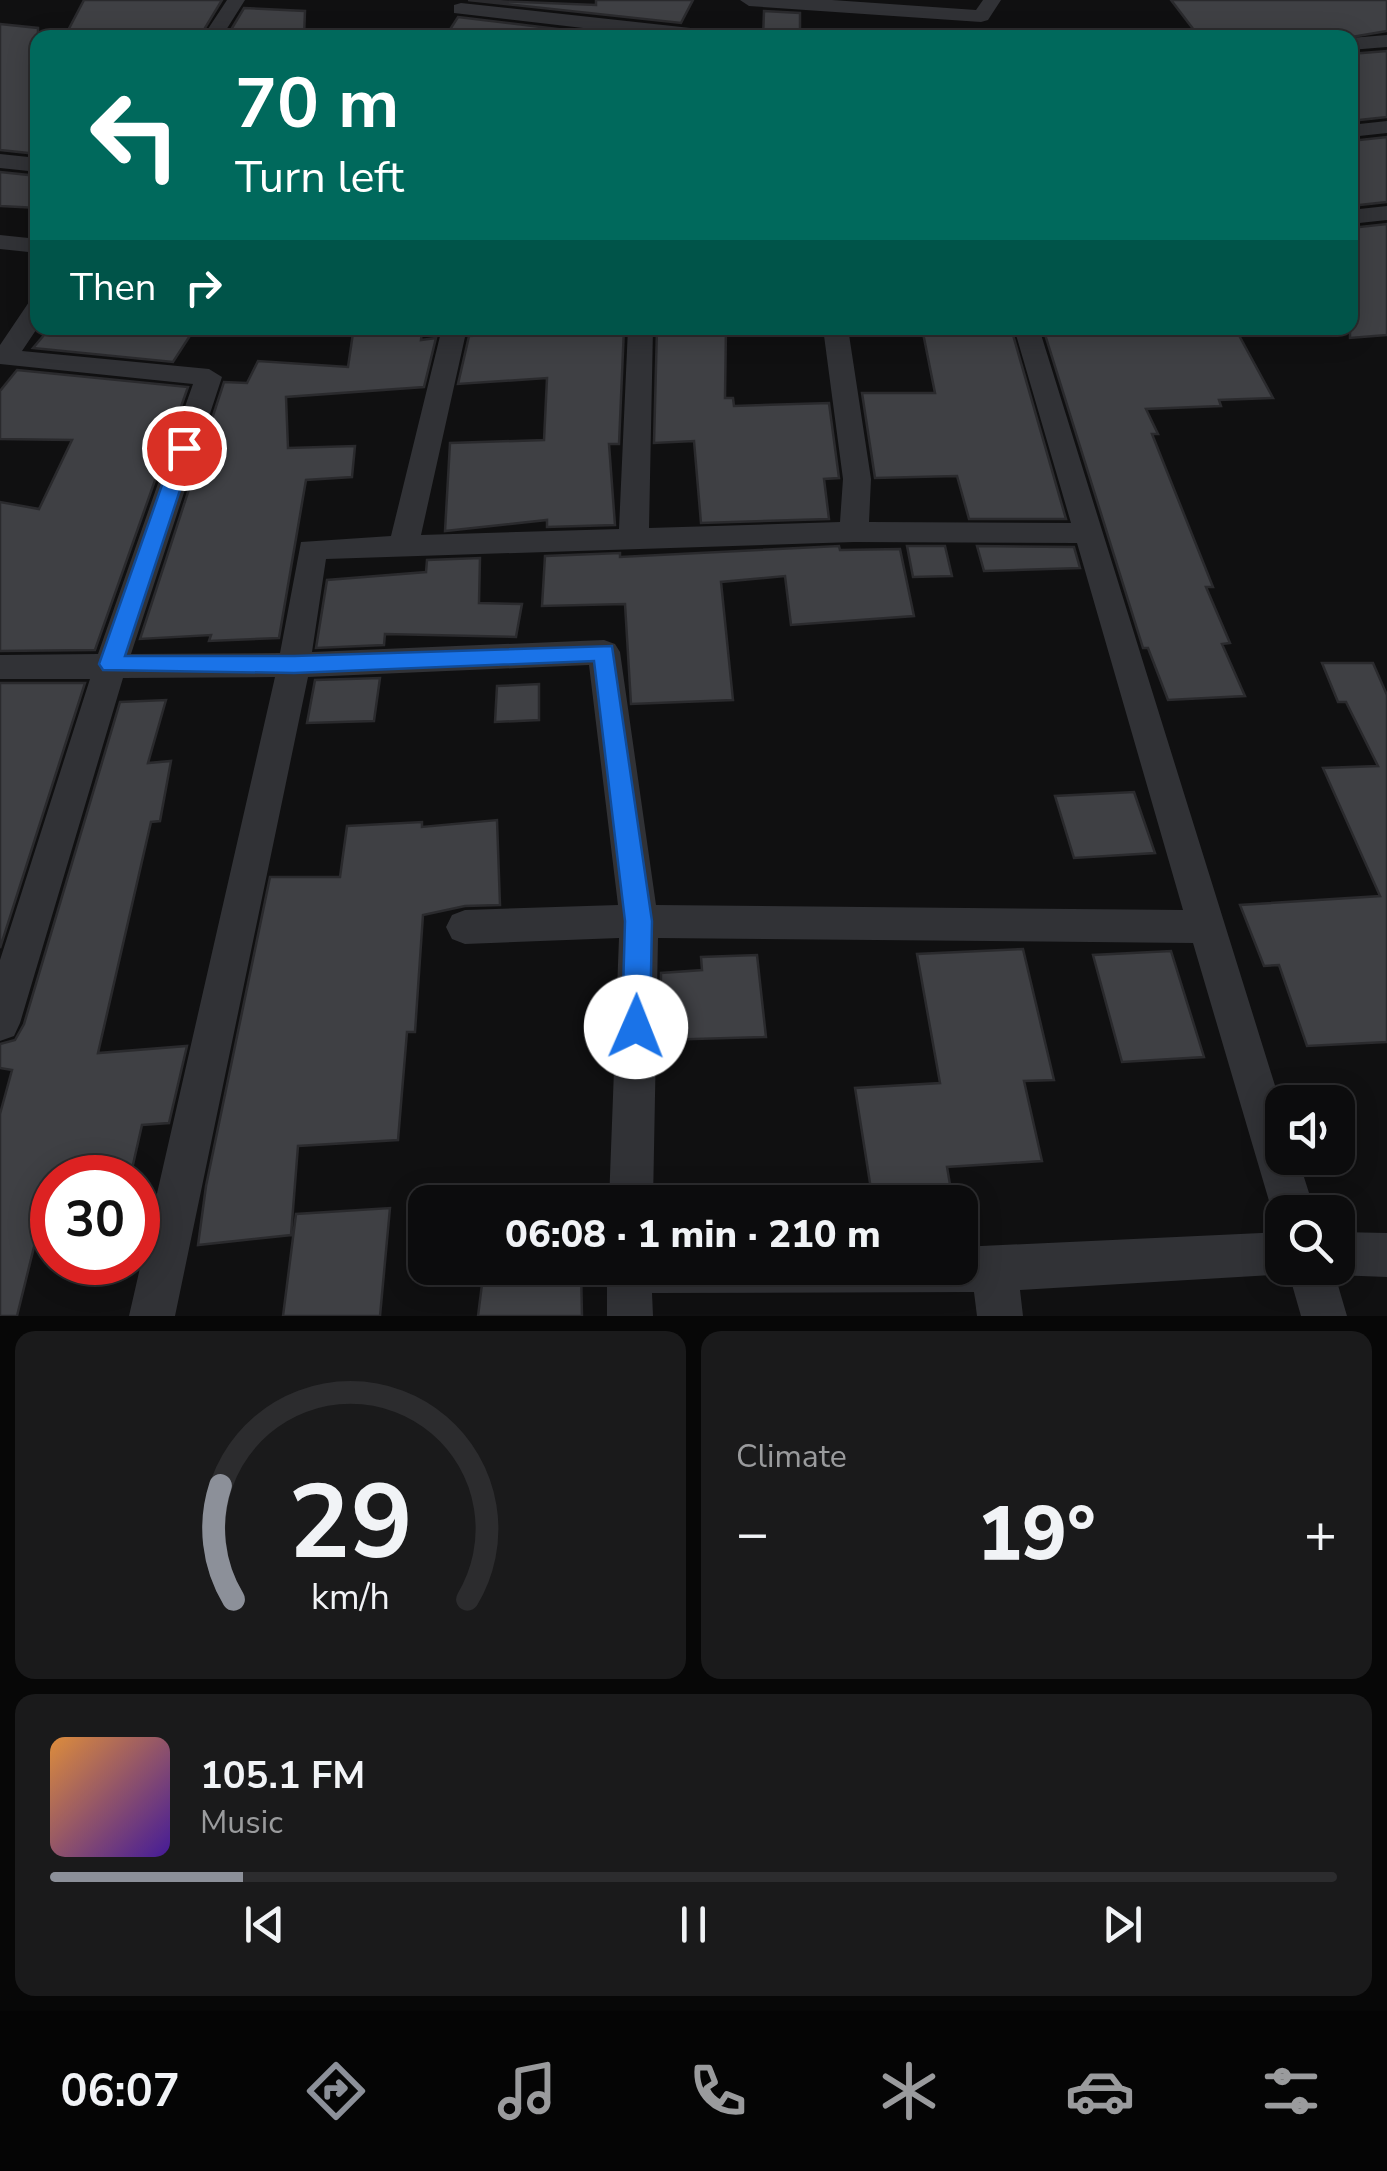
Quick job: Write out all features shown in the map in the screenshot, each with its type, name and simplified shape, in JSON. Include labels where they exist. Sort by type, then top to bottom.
[{"type":"street","points":[[216,30],[236,0]]},
{"type":"street","points":[[754,0],[987,8]]},
{"type":"street","points":[[461,9],[654,30]]},
{"type":"street","points":[[1358,43],[1387,41]]},
{"type":"street","points":[[1358,130],[1387,128]]},
{"type":"street","points":[[0,161],[30,164]]},
{"type":"street","points":[[1358,215],[1387,213]]},
{"type":"street","points":[[0,242],[30,245]]},
{"type":"street","points":[[0,1023],[111,664],[209,376],[5,357],[30,319]]},
{"type":"street","points":[[404,545],[452,335]]},
{"type":"street","points":[[634,540],[640,335]]},
{"type":"street","points":[[836,335],[858,479],[854,532]]},
{"type":"street","points":[[1029,335],[1288,1195]]},
{"type":"street","points":[[152,1316],[294,665],[312,549],[854,532],[1087,533]]},
{"type":"street","points":[[0,668],[294,665],[604,652],[638,921],[631,1185]]},
{"type":"street","points":[[465,927],[638,921],[1208,927]]},
{"type":"street","points":[[1355,1254],[1387,1255]]},
{"type":"street","points":[[978,1269],[1265,1255]]},
{"type":"street","points":[[994,1269],[1000,1316]]},
{"type":"street","points":[[629,1285],[630,1316]]},
{"type":"street","points":[[1315,1285],[1324,1316]]},
{"type":"building","points":[[84,0],[222,0],[204,30],[68,30]]},
{"type":"building","points":[[468,0],[596,5],[596,0],[693,0],[681,23]]},
{"type":"building","points":[[1171,0],[1387,0],[1387,31],[1358,36],[1358,30],[1194,30]]},
{"type":"building","points":[[244,8],[305,11],[304,30],[231,30]]},
{"type":"building","points":[[764,11],[800,13],[800,30],[763,30]]},
{"type":"building","points":[[458,17],[566,30],[450,30]]},
{"type":"building","points":[[0,24],[38,28],[30,30],[30,153],[0,150]]},
{"type":"building","points":[[1387,51],[1387,117],[1358,120],[1358,53]]},
{"type":"building","points":[[1387,137],[1387,202],[1358,205],[1358,140]]},
{"type":"building","points":[[0,172],[30,175],[30,208],[0,206]]},
{"type":"building","points":[[1387,224],[1387,335],[1350,338],[1358,335],[1358,227]]},
{"type":"building","points":[[44,335],[190,335],[173,362],[33,348]]},
{"type":"building","points":[[353,335],[436,338],[424,387],[286,397],[288,448],[355,446],[352,477],[306,480],[279,638],[209,641],[211,635],[140,639],[224,382],[247,383],[258,361],[348,367]]},
{"type":"building","points":[[624,335],[619,444],[609,444],[615,525],[547,527],[547,520],[445,531],[450,443],[544,440],[547,378],[458,384],[469,336]]},
{"type":"building","points":[[657,335],[726,335],[725,398],[733,398],[734,406],[829,403],[839,478],[824,479],[829,519],[701,523],[694,441],[654,443]]},
{"type":"building","points":[[923,335],[1013,335],[1066,519],[969,519],[957,476],[875,478],[862,393],[935,393]]},
{"type":"building","points":[[1045,335],[1239,335],[1273,398],[1219,400],[1221,406],[1146,409],[1158,434],[1152,434],[1213,587],[1206,587],[1230,643],[1222,644],[1245,696],[1168,700],[1148,648],[1143,648]]},
{"type":"building","points":[[17,370],[188,387],[95,650],[0,651],[0,502],[39,509],[72,440],[0,439],[0,391]]},
{"type":"building","points":[[839,546],[840,550],[900,549],[914,616],[791,625],[785,576],[721,582],[733,700],[631,704],[625,604],[542,606],[545,556],[620,553],[620,557]]},
{"type":"building","points":[[907,546],[945,546],[952,576],[913,577]]},
{"type":"building","points":[[977,546],[1074,547],[1080,568],[984,571]]},
{"type":"building","points":[[480,558],[479,603],[522,604],[516,637],[385,634],[384,645],[316,648],[327,580],[426,572],[427,560]]},
{"type":"building","points":[[1322,663],[1373,663],[1387,695],[1387,1042],[1307,1046],[1279,965],[1264,966],[1240,905],[1380,896],[1323,768],[1378,766],[1346,702],[1338,702]]},
{"type":"building","points":[[380,678],[374,721],[307,723],[315,680]]},
{"type":"building","points":[[0,683],[85,683],[0,948]]},
{"type":"building","points":[[539,684],[539,720],[495,722],[497,686]]},
{"type":"building","points":[[166,700],[148,763],[171,761],[160,821],[151,822],[98,1053],[187,1046],[169,1123],[142,1125],[135,1155],[30,1155],[30,1263],[17,1316],[0,1316],[0,1114],[12,1070],[0,1068],[0,1044],[15,1040],[24,1024],[120,702]]},
{"type":"building","points":[[1134,792],[1155,853],[1074,858],[1055,796]]},
{"type":"building","points":[[497,820],[500,905],[465,906],[423,915],[415,1032],[407,1032],[398,1140],[298,1146],[291,1235],[198,1245],[206,1186],[270,877],[340,877],[347,826],[422,822],[422,827]]},
{"type":"building","points":[[1023,949],[1054,1080],[1024,1081],[1042,1161],[947,1167],[950,1185],[870,1185],[855,1088],[940,1083],[917,954]]},
{"type":"building","points":[[1171,951],[1204,1057],[1122,1062],[1093,955]]},
{"type":"building","points":[[757,955],[766,1037],[660,1040],[661,973],[702,970],[701,957]]},
{"type":"building","points":[[390,1208],[380,1316],[283,1316],[296,1214]]},
{"type":"building","points":[[482,1285],[581,1285],[582,1316],[478,1316]]},
{"type":"route","points":[[184,448],[111,664],[294,665],[604,652],[638,921],[636,1027]]}]
